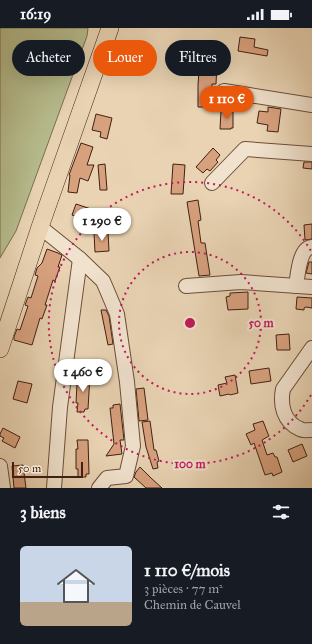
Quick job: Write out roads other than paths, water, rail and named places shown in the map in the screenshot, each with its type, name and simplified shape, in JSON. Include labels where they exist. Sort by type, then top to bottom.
[{"type":"main road","points":[[0,349],[40,227],[110,28]]},
{"type":"street","points":[[224,90],[312,105]]},
{"type":"street","points":[[212,183],[245,149],[312,154]]},
{"type":"street","points":[[40,227],[80,259],[103,281],[117,314],[127,382],[133,446],[126,482],[107,478],[99,488]]},
{"type":"street","points":[[296,286],[299,265],[304,251],[309,247],[312,247]]},
{"type":"street","points":[[54,488],[60,407],[80,259]]},
{"type":"street","points":[[186,286],[241,282],[312,287]]},
{"type":"street","points":[[312,348],[284,389],[282,396],[282,407],[287,419],[300,430],[312,430]]},
{"type":"street","points":[[0,466],[3,488]]}]
